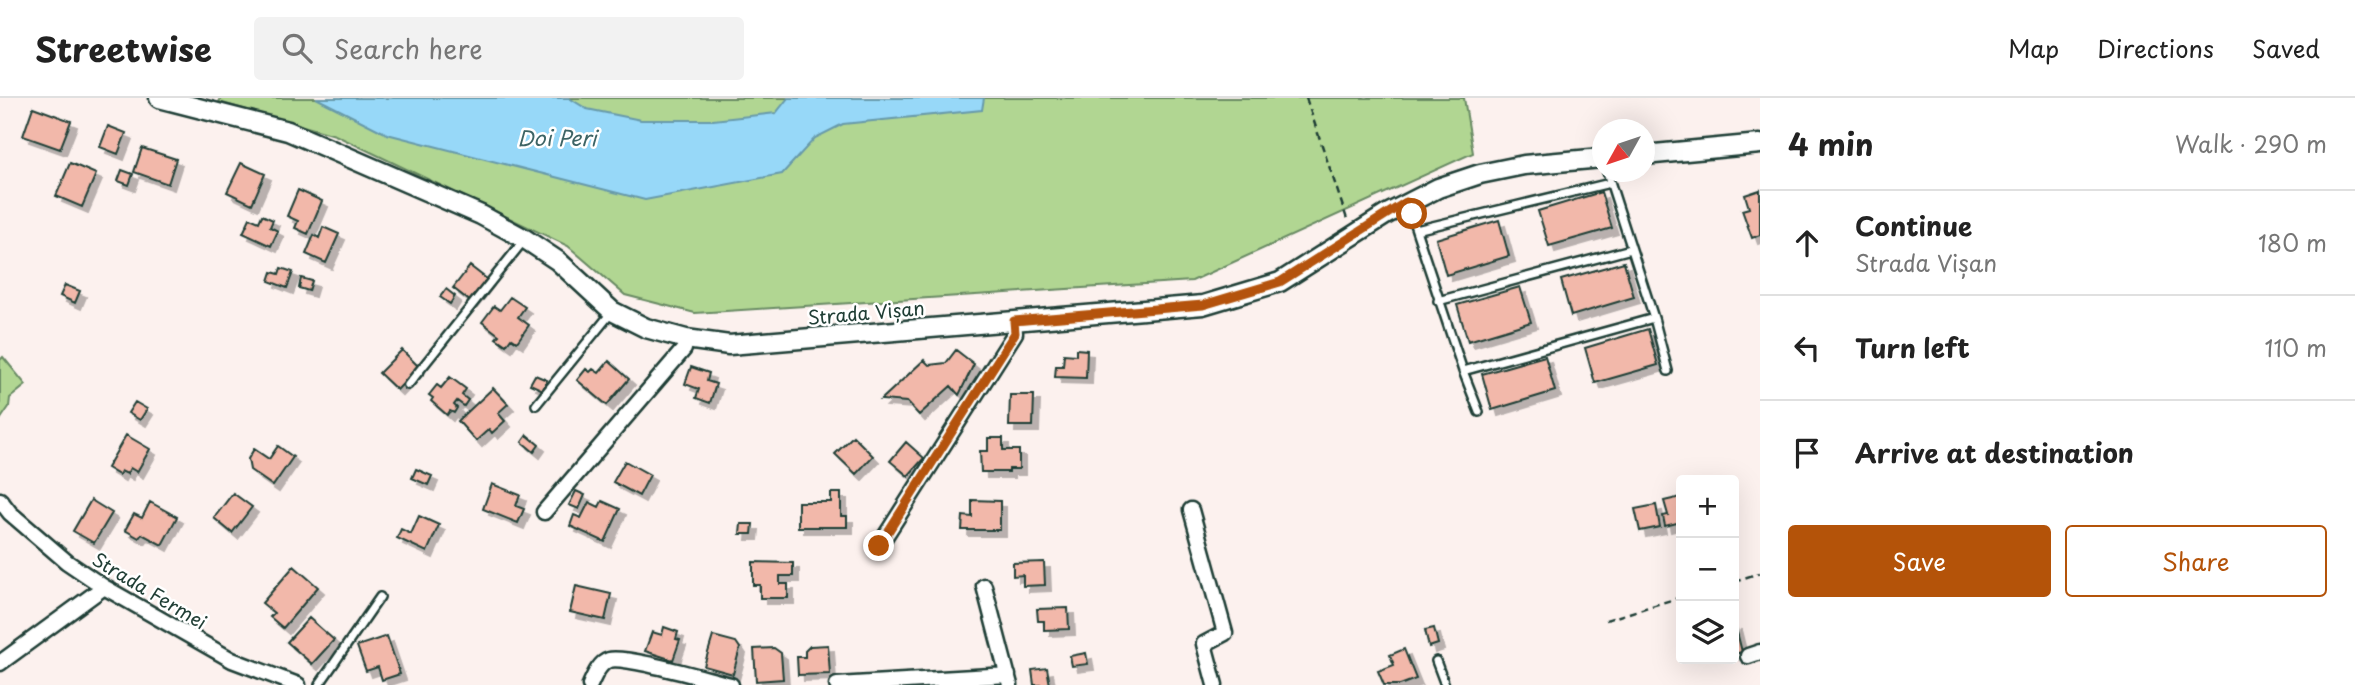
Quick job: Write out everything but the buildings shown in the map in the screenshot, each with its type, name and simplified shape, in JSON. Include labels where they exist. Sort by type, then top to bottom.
[{"type":"street","name":"Strada Vișan","points":[[159,98],[288,131],[481,215],[525,239],[558,261],[612,311],[646,328],[686,339],[729,345],[1203,305],[1280,282],[1406,202],[1437,188],[1480,174],[1524,165],[1592,159]]},
{"type":"street","points":[[1655,154],[1760,144]]},
{"type":"street","points":[[879,546],[1015,333],[1014,321]]},
{"type":"street","points":[[544,512],[684,349],[686,339]]},
{"type":"street","name":"Strada Fermei","points":[[0,500],[10,513],[67,562],[104,587],[232,660],[298,685]]},
{"type":"street","points":[[1191,510],[1225,633],[1204,644],[1215,685]]},
{"type":"street","points":[[837,685],[1009,680],[984,586]]},
{"type":"street","points":[[0,663],[104,587]]},
{"type":"street","points":[[590,685],[601,664],[610,660],[636,662],[731,685]]},
{"type":"lane","points":[[1416,230],[1610,183],[1654,318],[1668,371]]},
{"type":"lane","points":[[1406,202],[1462,371],[1479,412]]},
{"type":"lane","points":[[408,385],[525,239]]},
{"type":"lane","points":[[1438,301],[1631,249]]},
{"type":"lane","points":[[536,405],[612,311]]},
{"type":"lane","points":[[1462,371],[1654,318]]},
{"type":"lane","points":[[319,685],[380,597]]},
{"type":"lane","points":[[1436,661],[1445,685]]},
{"type":"path","points":[[1306,98],[1352,236]]},
{"type":"path","points":[[1739,579],[1760,573]]},
{"type":"path","points":[[1606,621],[1676,599]]},
{"type":"green space","points":[[221,98],[1464,98],[1473,153],[1192,281],[695,313],[625,295],[568,246],[335,135],[219,102]]},
{"type":"green space","points":[[3,357],[26,385],[10,398],[9,407],[0,420],[0,360]]},
{"type":"water","name":"Doi Peri","points":[[316,98],[569,98],[587,109],[641,120],[713,120],[776,113],[788,98],[984,98],[982,110],[843,124],[815,138],[782,174],[645,200],[387,134]]},
{"type":"route","points":[[879,546],[1015,333],[1014,321],[1203,305],[1280,282],[1406,202],[1412,214]]}]
